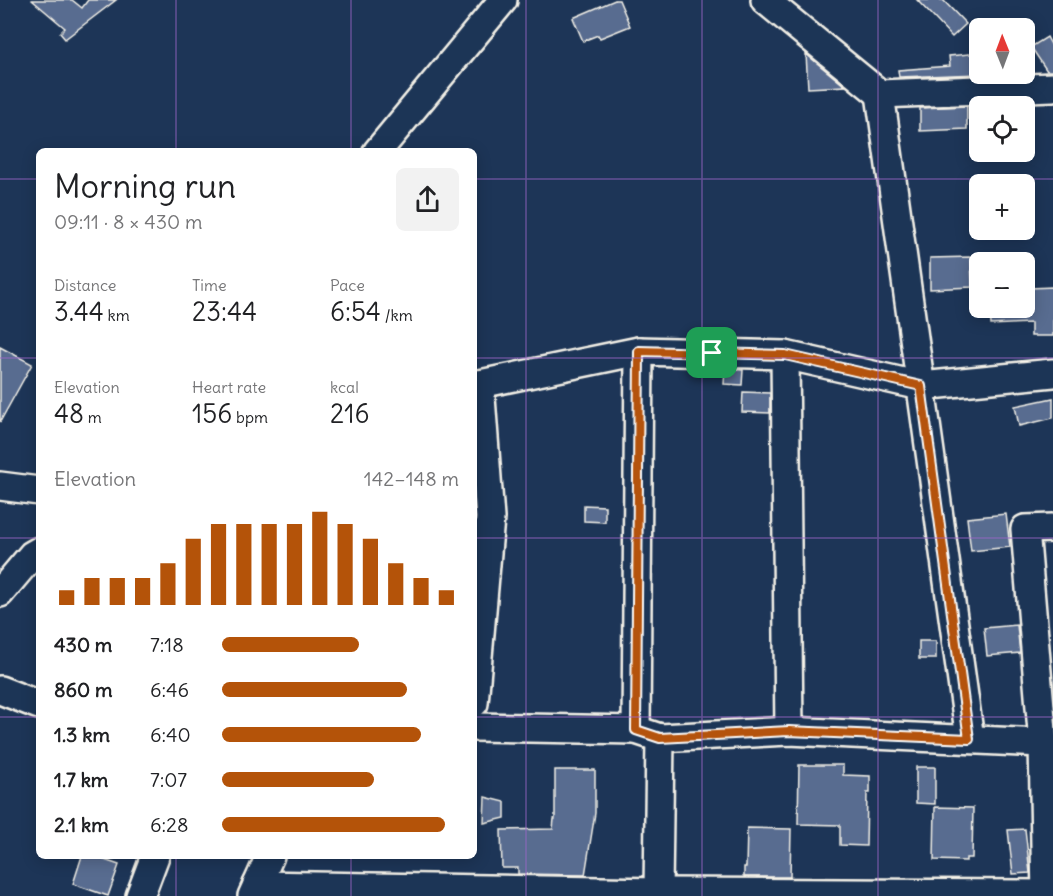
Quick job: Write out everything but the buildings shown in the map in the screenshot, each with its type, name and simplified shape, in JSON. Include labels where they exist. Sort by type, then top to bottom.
[{"type":"street","points":[[765,0],[880,94],[1053,87]]},
{"type":"street","points":[[382,148],[491,5]]},
{"type":"street","points":[[880,94],[969,739]]},
{"type":"street","points":[[477,634],[482,519],[477,384],[639,351],[785,355],[921,386],[1053,373]]},
{"type":"street","points":[[639,351],[648,734],[658,892]]},
{"type":"street","points":[[785,355],[789,731]]},
{"type":"street","points":[[0,486],[36,491]]},
{"type":"street","points":[[269,859],[255,891],[1046,895],[1050,853],[1043,743],[1024,529],[1053,528]]},
{"type":"street","points":[[0,593],[36,553]]},
{"type":"street","points":[[0,690],[36,704]]},
{"type":"street","points":[[477,728],[648,734],[789,731],[1043,743]]},
{"type":"street","points":[[140,896],[154,859]]},
{"type":"route","points":[[639,351],[712,353],[785,355],[921,386],[969,739],[789,731],[660,738],[636,730],[639,351]]}]
